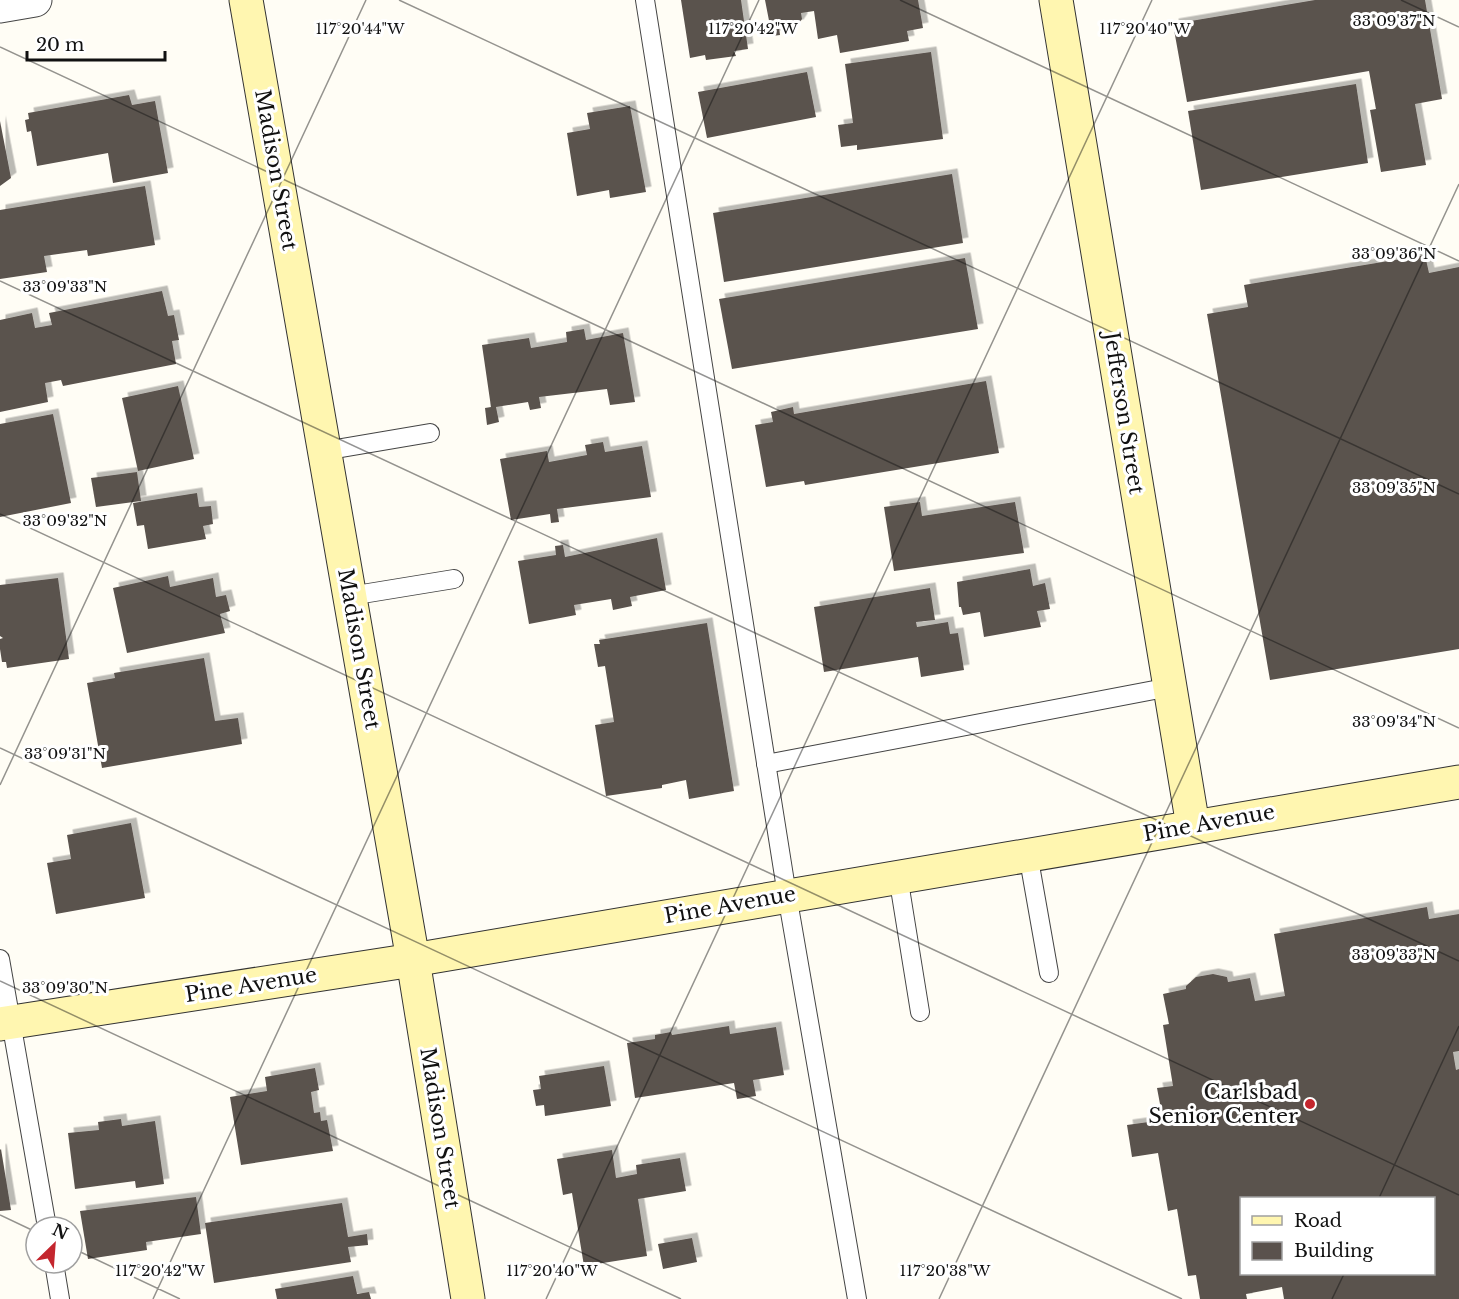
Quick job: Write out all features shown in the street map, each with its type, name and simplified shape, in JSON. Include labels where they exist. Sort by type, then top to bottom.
[{"type":"street","points":[[0,6],[35,0]]},
{"type":"street","name":"Madison Street","points":[[246,0],[413,960],[468,1299]]},
{"type":"street","name":"Jefferson Street","points":[[1056,0],[1193,826]]},
{"type":"street","name":"Pine Avenue","points":[[6,1023],[413,960],[1459,782]]},
{"type":"lane","points":[[645,0],[787,896],[857,1299]]},
{"type":"lane","points":[[324,451],[430,433]]},
{"type":"lane","points":[[350,596],[454,579]]},
{"type":"lane","points":[[766,764],[1170,687]]},
{"type":"lane","points":[[1028,854],[1049,973]]},
{"type":"lane","points":[[898,876],[920,1012]]},
{"type":"lane","points":[[0,959],[6,1023],[45,1215]]},
{"type":"lane","points":[[56,1275],[60,1299]]},
{"type":"building","points":[[681,0],[741,0],[748,49],[734,51],[736,56],[706,60],[705,55],[690,58]]},
{"type":"building","points":[[765,0],[918,0],[923,28],[907,31],[909,41],[840,53],[837,35],[818,39],[814,11],[801,13],[802,19],[798,25],[779,27],[780,35],[772,36]]},
{"type":"building","points":[[1315,0],[1425,0],[1442,99],[1415,104],[1426,165],[1381,172],[1370,110],[1376,109],[1369,71],[1187,102],[1173,24]]},
{"type":"building","points":[[931,52],[943,139],[857,150],[857,145],[841,147],[838,125],[853,123],[845,64]]},
{"type":"building","points":[[807,72],[816,117],[707,138],[698,92]]},
{"type":"building","points":[[1356,84],[1368,163],[1201,190],[1188,111]]},
{"type":"building","points":[[129,95],[132,105],[155,101],[168,173],[113,183],[108,153],[37,166],[31,131],[27,132],[25,120],[29,119],[28,113]]},
{"type":"building","points":[[630,106],[646,192],[610,198],[609,190],[577,196],[567,133],[590,129],[587,113]]},
{"type":"building","points":[[0,121],[11,178],[0,186]]},
{"type":"building","points":[[952,174],[963,243],[724,282],[713,213]]},
{"type":"building","points":[[145,186],[155,245],[88,256],[87,250],[44,256],[47,272],[0,279],[0,210]]},
{"type":"building","points":[[1425,255],[1429,273],[1459,267],[1459,649],[1270,680],[1207,314],[1248,307],[1244,285]]},
{"type":"building","points":[[965,258],[978,329],[732,369],[719,299]]},
{"type":"building","points":[[162,291],[168,316],[174,315],[179,340],[172,341],[176,364],[63,386],[61,380],[45,383],[48,402],[0,412],[0,320],[32,313],[35,328],[52,325],[49,313]]},
{"type":"building","points":[[584,329],[586,340],[623,333],[635,402],[610,405],[607,389],[539,397],[541,408],[530,410],[528,402],[496,407],[499,422],[487,425],[485,408],[491,407],[482,345],[529,338],[531,348],[567,342],[566,332]]},
{"type":"building","points":[[986,381],[999,453],[805,485],[804,481],[766,487],[755,425],[773,422],[771,412],[793,407],[794,414]]},
{"type":"building","points":[[178,386],[194,459],[138,471],[122,398]]},
{"type":"building","points":[[53,414],[71,503],[0,517],[0,424]]},
{"type":"building","points":[[603,442],[605,452],[642,446],[651,497],[557,509],[559,522],[551,523],[550,514],[511,520],[500,459],[547,451],[549,462],[587,455],[585,445]]},
{"type":"building","points":[[137,472],[141,501],[96,507],[91,478]]},
{"type":"building","points":[[197,493],[199,507],[211,506],[213,524],[203,526],[206,539],[148,549],[144,525],[137,526],[133,503]]},
{"type":"building","points":[[920,502],[922,516],[1015,502],[1024,553],[894,571],[884,507]]},
{"type":"building","points":[[657,538],[666,590],[630,597],[632,606],[613,610],[611,599],[574,605],[576,615],[529,624],[518,561],[556,555],[555,546],[563,545],[565,557]]},
{"type":"building","points":[[1030,569],[1033,586],[1045,583],[1050,609],[1037,611],[1041,627],[984,637],[980,612],[963,615],[959,607],[957,582]]},
{"type":"building","points":[[168,576],[170,587],[213,578],[216,597],[226,595],[230,611],[220,614],[225,633],[127,653],[113,588]]},
{"type":"building","points":[[58,578],[69,659],[7,668],[6,662],[2,662],[0,649],[0,639],[3,638],[0,636],[0,585]]},
{"type":"building","points":[[930,588],[935,620],[916,622],[917,627],[948,622],[950,634],[958,633],[964,670],[921,677],[918,657],[824,672],[814,607]]},
{"type":"building","points":[[707,623],[734,791],[689,799],[686,780],[662,785],[662,788],[606,796],[595,725],[614,722],[605,666],[598,667],[594,644],[600,644],[599,640]]},
{"type":"building","points":[[204,658],[215,721],[238,718],[242,744],[102,768],[87,683],[115,678],[114,673]]},
{"type":"building","points":[[131,823],[145,898],[56,914],[47,863],[71,859],[67,835]]},
{"type":"building","name":"Carlsbad Senior Center","points":[[1427,907],[1429,919],[1459,914],[1459,1051],[1453,1052],[1456,1070],[1459,1069],[1459,1299],[1284,1299],[1282,1287],[1246,1294],[1247,1299],[1200,1299],[1196,1275],[1188,1276],[1177,1209],[1168,1211],[1158,1153],[1132,1157],[1127,1125],[1163,1120],[1157,1088],[1173,1086],[1163,1025],[1169,1024],[1163,994],[1186,989],[1186,986],[1196,977],[1213,974],[1227,977],[1228,982],[1250,978],[1255,1001],[1285,996],[1274,934]]},
{"type":"building","points":[[729,1026],[730,1034],[776,1027],[784,1075],[753,1080],[756,1096],[737,1099],[734,1083],[635,1098],[627,1043],[655,1039],[655,1035],[671,1032],[672,1035]]},
{"type":"building","points":[[604,1066],[611,1106],[545,1116],[544,1105],[536,1106],[533,1090],[541,1089],[539,1076]]},
{"type":"building","points":[[315,1068],[319,1090],[311,1092],[314,1113],[320,1112],[321,1121],[327,1120],[333,1151],[241,1165],[230,1097],[267,1091],[265,1077]]},
{"type":"building","points":[[121,1119],[122,1126],[155,1121],[164,1184],[136,1188],[135,1181],[75,1189],[68,1133],[99,1130],[98,1122]]},
{"type":"building","points":[[0,1150],[11,1210],[0,1211]]},
{"type":"building","points":[[612,1150],[616,1178],[637,1174],[636,1165],[680,1158],[686,1191],[638,1199],[647,1256],[584,1266],[572,1193],[563,1195],[557,1159]]},
{"type":"building","points":[[196,1197],[201,1234],[146,1242],[147,1250],[88,1259],[84,1235],[84,1215],[81,1215],[80,1211]]},
{"type":"building","points":[[342,1203],[348,1237],[367,1234],[368,1245],[348,1247],[351,1262],[214,1283],[205,1223]]},
{"type":"building","points":[[692,1238],[697,1262],[663,1269],[658,1244]]},
{"type":"building","points":[[353,1276],[357,1294],[369,1292],[371,1299],[277,1299],[275,1289]]},
{"type":"place","name":"Carlsbad Senior Center","points":[[1310,1104]]}]
